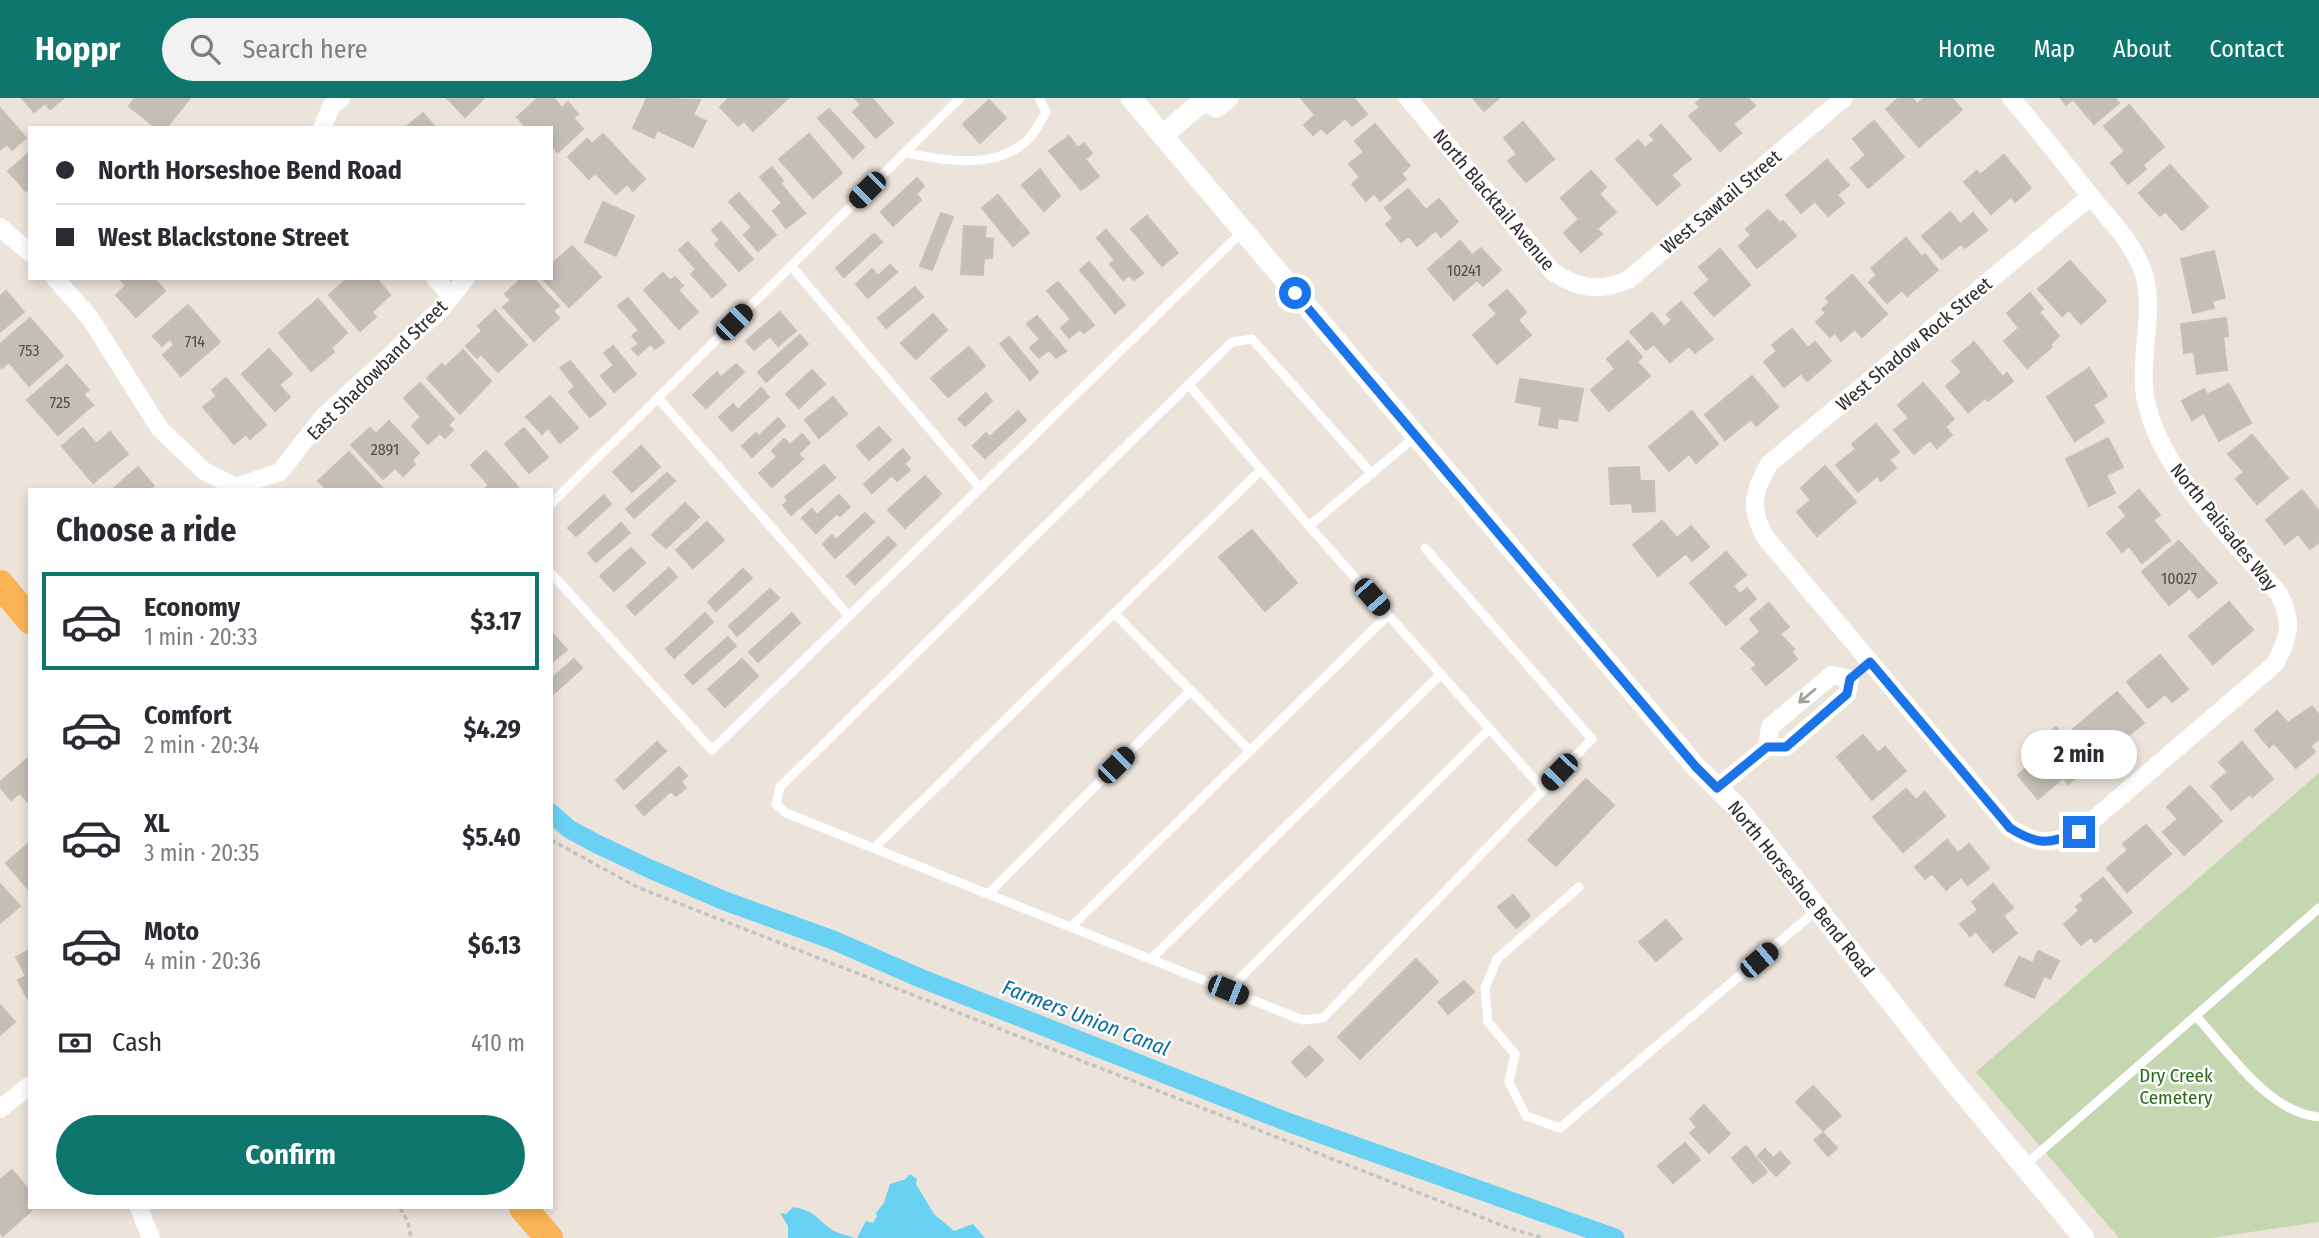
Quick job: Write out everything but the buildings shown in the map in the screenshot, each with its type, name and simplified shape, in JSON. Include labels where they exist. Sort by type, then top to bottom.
[{"type":"highway","points":[[0,584],[28,618]]},
{"type":"highway","points":[[524,1209],[549,1238]]},
{"type":"street","points":[[324,126],[331,107],[341,98]]},
{"type":"street","name":"North Horseshoe Bend Road","points":[[1131,98],[1696,767],[1738,808],[1954,1082],[2084,1238]]},
{"type":"street","points":[[1163,135],[1203,100],[1216,107],[1228,98]]},
{"type":"street","name":"North Blacktail Avenue","points":[[1408,98],[1553,272],[1570,283],[1589,289]]},
{"type":"street","name":"West Sawtail Street","points":[[1589,289],[1609,288],[1628,280],[1844,98]]},
{"type":"street","name":"North Palisades Way","points":[[1870,662],[2010,828],[2025,837],[2044,843],[2079,832],[2274,664],[2290,626],[2287,608],[2279,594],[2179,476],[2159,443],[2150,419],[2144,389],[2147,299],[2143,272],[2128,241],[2011,98]]},
{"type":"street","name":"West Shadow Rock Street","points":[[1870,662],[1765,537],[1756,520],[1754,502],[1759,483],[1769,464],[2091,196]]},
{"type":"street","points":[[0,227],[28,251]]},
{"type":"street","name":"East Shadowband Street","points":[[57,280],[90,318],[160,429],[204,471],[236,487],[280,472],[322,418],[441,309],[464,280]]},
{"type":"street","points":[[437,280],[451,296]]},
{"type":"street","points":[[1717,788],[1767,747],[1786,747],[1847,694],[1850,679],[1870,662]]},
{"type":"street","points":[[1767,747],[1770,727],[1832,676],[1850,679]]},
{"type":"street","points":[[0,1110],[28,1087]]},
{"type":"street","points":[[139,1209],[151,1238]]},
{"type":"lane","points":[[553,502],[960,98]]},
{"type":"lane","points":[[905,153],[943,160],[991,160],[1025,143],[1046,112],[1039,98]]},
{"type":"lane","points":[[553,575],[712,750],[1243,231]]},
{"type":"lane","points":[[791,265],[980,488]]},
{"type":"lane","points":[[1371,474],[1252,339],[1232,342],[779,787],[776,804],[786,813],[1302,1020],[1323,1018],[1592,739],[1425,548]]},
{"type":"lane","points":[[1189,384],[1309,526],[1543,789]]},
{"type":"lane","points":[[658,398],[849,616]]},
{"type":"lane","points":[[1309,526],[1416,436]]},
{"type":"lane","points":[[874,848],[1261,470]]},
{"type":"lane","points":[[1114,613],[1250,751]]},
{"type":"lane","points":[[1071,927],[1388,615]]},
{"type":"lane","points":[[1151,959],[1441,674]]},
{"type":"lane","points":[[988,894],[1190,691]]},
{"type":"lane","points":[[1228,990],[1489,729]]},
{"type":"lane","points":[[1579,887],[1497,958],[1485,988],[1488,1021],[1515,1054],[1509,1082],[1526,1116],[1560,1128],[1818,909]]},
{"type":"lane","points":[[2024,1166],[2319,908]]},
{"type":"lane","points":[[2196,1016],[2264,1091],[2287,1109],[2319,1118]]},
{"type":"path","points":[[553,841],[637,887],[1132,1082],[1509,1228],[1543,1238]]},
{"type":"path","points":[[401,1209],[408,1222],[411,1238]]},
{"type":"green space","name":"Dry Creek Cemetery","points":[[2319,773],[2319,1222],[2211,1238],[2119,1238],[1976,1072]]},
{"type":"water","points":[[910,1174],[917,1179],[916,1184],[934,1214],[954,1231],[973,1224],[985,1238],[857,1238],[866,1221],[873,1223],[890,1184],[906,1179]]},
{"type":"water","points":[[793,1207],[810,1212],[834,1231],[855,1238],[788,1238],[788,1226],[780,1213],[786,1214]]},
{"type":"waterway","name":"Farmers Union Canal","points":[[553,815],[569,829],[597,844],[725,901],[833,940],[920,978],[1290,1123],[1615,1238]]},
{"type":"route","points":[[1295,293],[1696,767],[1717,788],[1767,747],[1786,747],[1847,694],[1850,679],[1870,662],[2010,828],[2025,837],[2044,843],[2062,840],[2079,832]]}]
